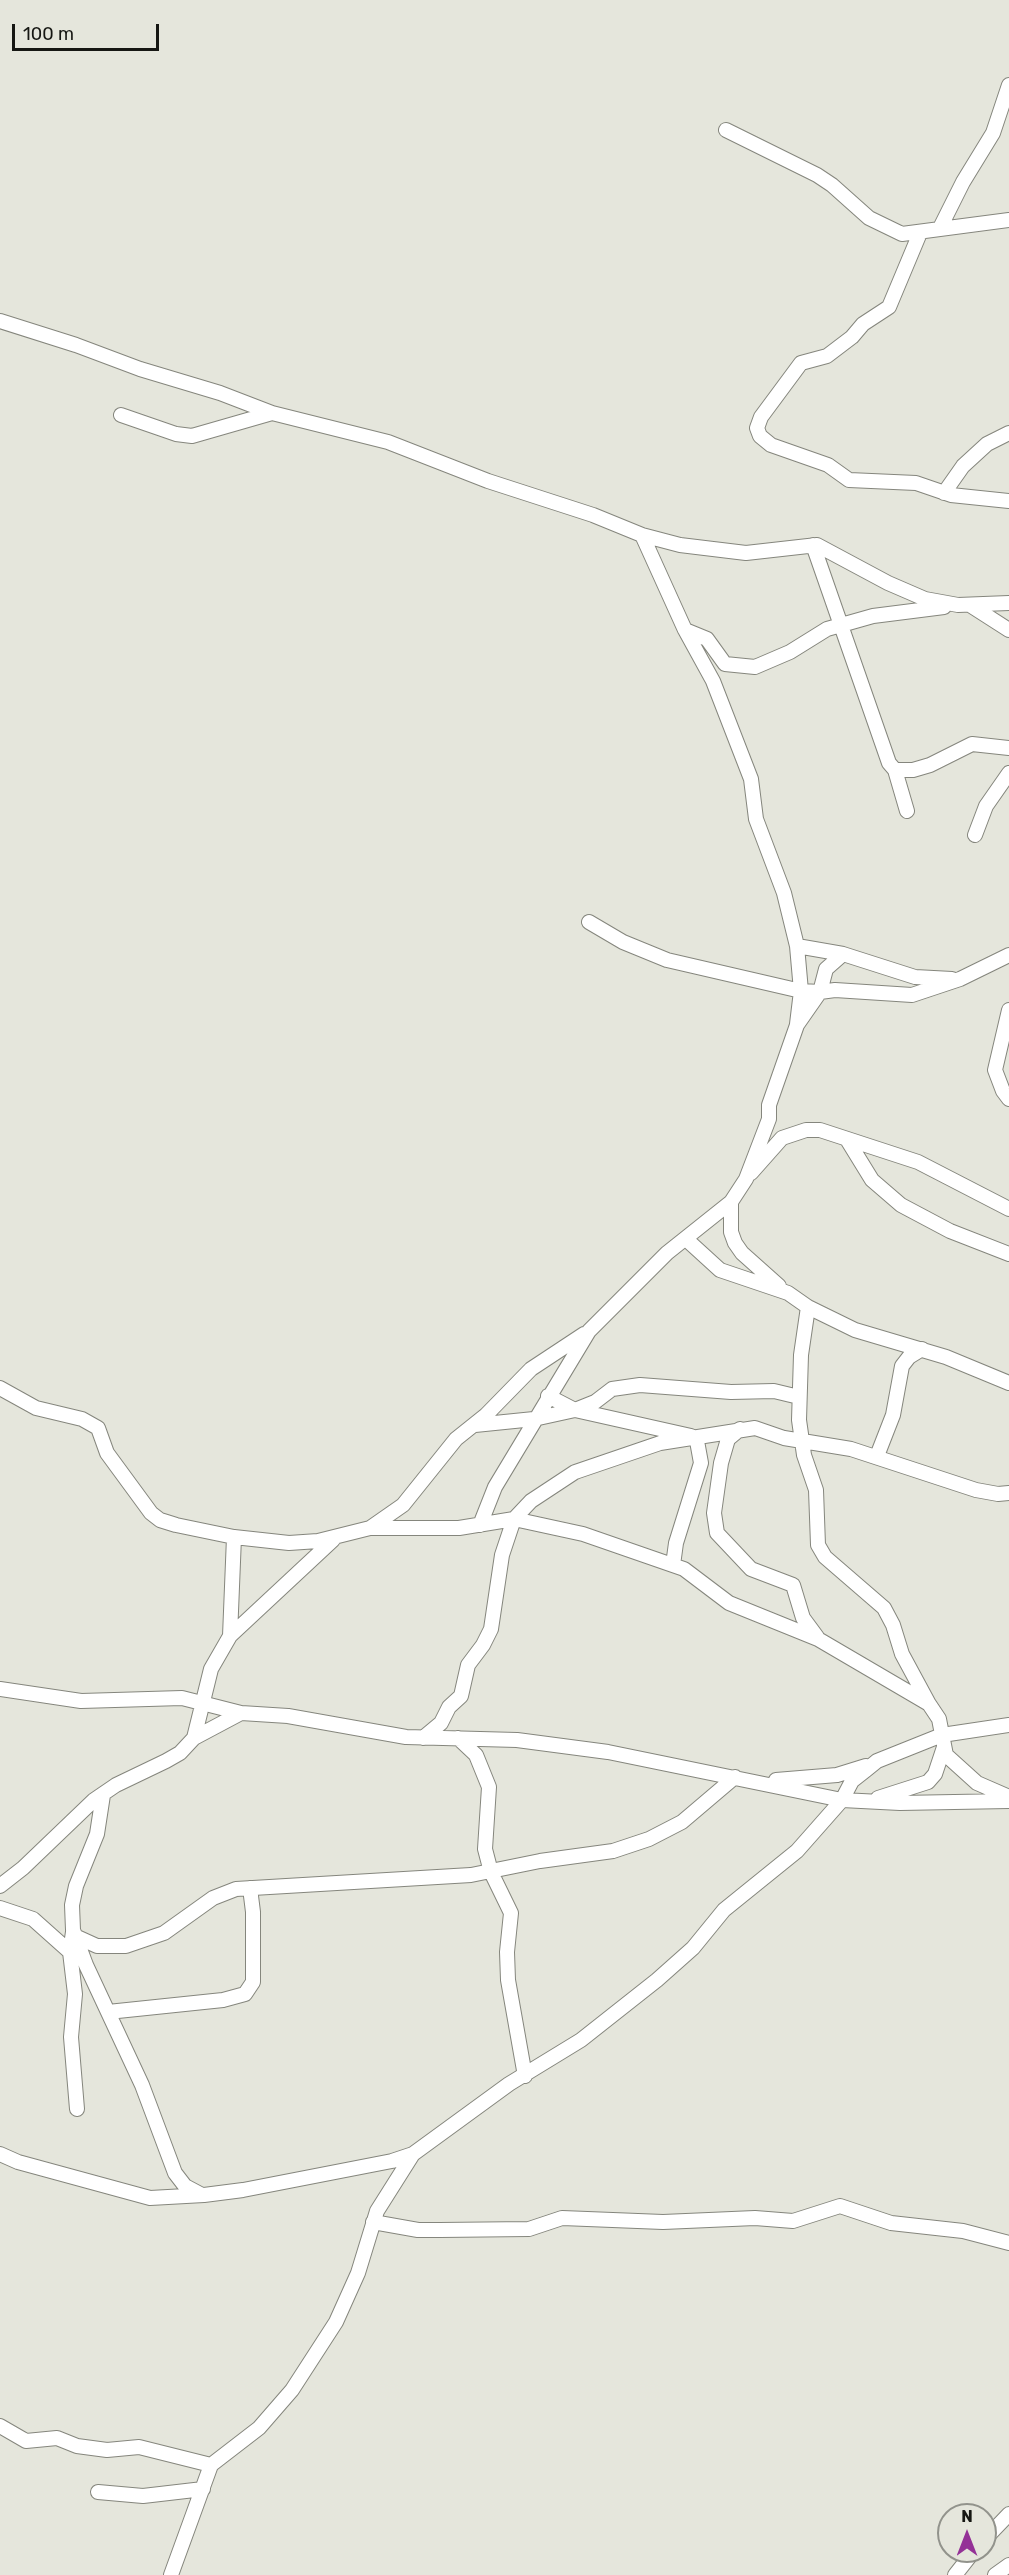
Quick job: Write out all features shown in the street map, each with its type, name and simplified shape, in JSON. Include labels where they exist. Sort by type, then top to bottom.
[{"type":"street","points":[[940,228],[963,182],[1003,120],[1009,85]]},
{"type":"street","points":[[726,130],[817,176],[832,185],[869,218],[902,234],[1009,220]]},
{"type":"street","points":[[920,233],[889,307],[859,327],[852,338],[827,356],[801,363],[761,417],[757,428],[760,436],[771,444],[828,465],[849,480],[916,483],[944,493],[1009,501]]},
{"type":"street","points":[[0,321],[76,345],[140,369],[220,393],[272,413],[388,442],[488,481],[593,514],[642,535],[680,545],[746,553],[813,545],[825,548],[888,583],[916,595],[964,605],[1009,630]]},
{"type":"street","points":[[121,415],[176,434],[192,436],[272,413]]},
{"type":"street","points":[[944,493],[963,466],[987,444],[1009,434]]},
{"type":"street","points":[[642,535],[685,630],[713,681],[751,779],[756,819],[784,893],[797,946],[801,991],[797,1025],[769,1105],[769,1119],[746,1179]]},
{"type":"street","points":[[813,545],[889,763],[895,770],[907,811]]},
{"type":"street","points":[[685,630],[706,639],[725,664],[748,668],[770,663],[817,633],[842,625],[903,611],[1009,603]]},
{"type":"street","points":[[895,770],[913,770],[930,765],[972,744],[1009,748]]},
{"type":"street","points":[[975,835],[986,806],[1009,773]]},
{"type":"street","points":[[589,922],[623,942],[667,960],[801,991],[835,990],[912,995],[960,979],[1009,955]]},
{"type":"street","points":[[797,946],[843,954],[915,977],[960,979]]},
{"type":"street","points":[[797,1025],[820,992],[826,969],[843,954]]},
{"type":"street","points":[[1009,1010],[995,1071],[1009,1099]]},
{"type":"street","points":[[370,1528],[403,1505],[420,1488],[446,1450],[475,1425],[531,1369],[589,1331],[667,1253],[730,1202],[774,1145],[795,1133],[820,1130],[918,1162],[1009,1209]]},
{"type":"street","points":[[848,1140],[872,1180],[901,1205],[950,1231],[1009,1254]]},
{"type":"street","points":[[730,1202],[732,1232],[735,1243],[742,1253],[788,1293],[808,1307],[855,1330],[922,1349],[1009,1383]]},
{"type":"street","points":[[686,1239],[720,1270],[788,1293]]},
{"type":"street","points":[[808,1307],[802,1335],[799,1397],[801,1440],[814,1478],[820,1551],[884,1608],[893,1625],[902,1654],[928,1704],[939,1719],[946,1755],[977,1783],[1009,1799]]},
{"type":"street","points":[[480,1525],[495,1487],[589,1331]]},
{"type":"street","points":[[877,1456],[892,1415],[902,1366],[909,1357],[922,1349]]},
{"type":"street","points":[[475,1425],[534,1419],[575,1410],[595,1402],[612,1389],[640,1385],[738,1392],[774,1391],[799,1397]]},
{"type":"street","points":[[0,1388],[36,1408],[82,1419],[98,1428],[107,1453],[151,1513],[160,1520],[234,1537],[289,1543],[334,1538],[370,1528],[459,1528],[514,1519],[583,1534],[673,1565],[698,1578],[729,1603],[818,1639],[928,1704]]},
{"type":"street","points":[[548,1396],[575,1410],[691,1436],[700,1446],[701,1463],[676,1543],[673,1565]]},
{"type":"street","points":[[423,1738],[441,1723],[449,1707],[461,1696],[468,1665],[483,1645],[491,1629],[502,1555],[514,1519],[531,1500],[575,1472],[660,1443],[740,1429],[762,1429],[778,1436],[877,1456],[976,1490],[998,1494],[1009,1493]]},
{"type":"street","points":[[740,1429],[728,1439],[722,1455],[714,1513],[717,1533],[751,1569],[793,1585],[803,1618],[818,1639]]},
{"type":"street","points":[[230,1636],[234,1537]]},
{"type":"street","points":[[195,1738],[205,1703],[211,1669],[230,1636],[334,1538]]},
{"type":"street","points":[[0,1689],[72,1700],[182,1698],[241,1713],[288,1716],[361,1731],[423,1738],[517,1740],[598,1751],[842,1800],[1009,1799]]},
{"type":"street","points":[[0,1886],[94,1800],[116,1785],[180,1753],[195,1738],[241,1713]]},
{"type":"street","points":[[758,1782],[837,1775],[943,1741],[1009,1725]]},
{"type":"street","points":[[458,1738],[476,1755],[489,1787],[485,1849],[491,1872],[511,1912],[507,1953],[508,1980],[525,2076]]},
{"type":"street","points":[[869,1801],[928,1782],[939,1765],[943,1741]]},
{"type":"street","points":[[0,2154],[18,2162],[150,2198],[204,2195],[392,2161],[413,2154],[509,2084],[586,2036],[677,1963],[724,1910],[797,1851],[842,1800],[852,1781],[874,1764]]},
{"type":"street","points":[[74,1933],[97,1946],[126,1946],[164,1933],[213,1898],[236,1889],[334,1882],[416,1880],[491,1872],[540,1861],[613,1851],[649,1839],[682,1822],[735,1777]]},
{"type":"street","points":[[77,2109],[71,2037],[75,1989],[70,1952],[74,1933],[72,1905],[76,1886],[97,1834],[103,1795]]},
{"type":"street","points":[[108,2012],[223,2000],[245,1994],[253,1982],[253,1912],[250,1888]]},
{"type":"street","points":[[0,1908],[33,1919],[70,1952]]},
{"type":"street","points":[[74,1933],[142,2085],[175,2173],[185,2186],[204,2195]]},
{"type":"street","points":[[174,2574],[211,2465],[259,2428],[285,2402],[348,2299],[382,2203],[413,2154]]},
{"type":"street","points":[[374,2222],[418,2230],[440,2230],[529,2229],[562,2218],[672,2222],[755,2218],[793,2221],[840,2206],[891,2223],[963,2231],[1009,2243]]},
{"type":"street","points":[[0,2426],[33,2442],[57,2438],[78,2446],[99,2450],[139,2447],[211,2465]]},
{"type":"street","points":[[98,2492],[136,2496],[168,2495],[203,2489]]},
{"type":"street","points":[[997,2526],[1009,2514]]},
{"type":"street","points":[[955,2575],[964,2563]]},
{"type":"street","points":[[995,2575],[1009,2565]]}]
